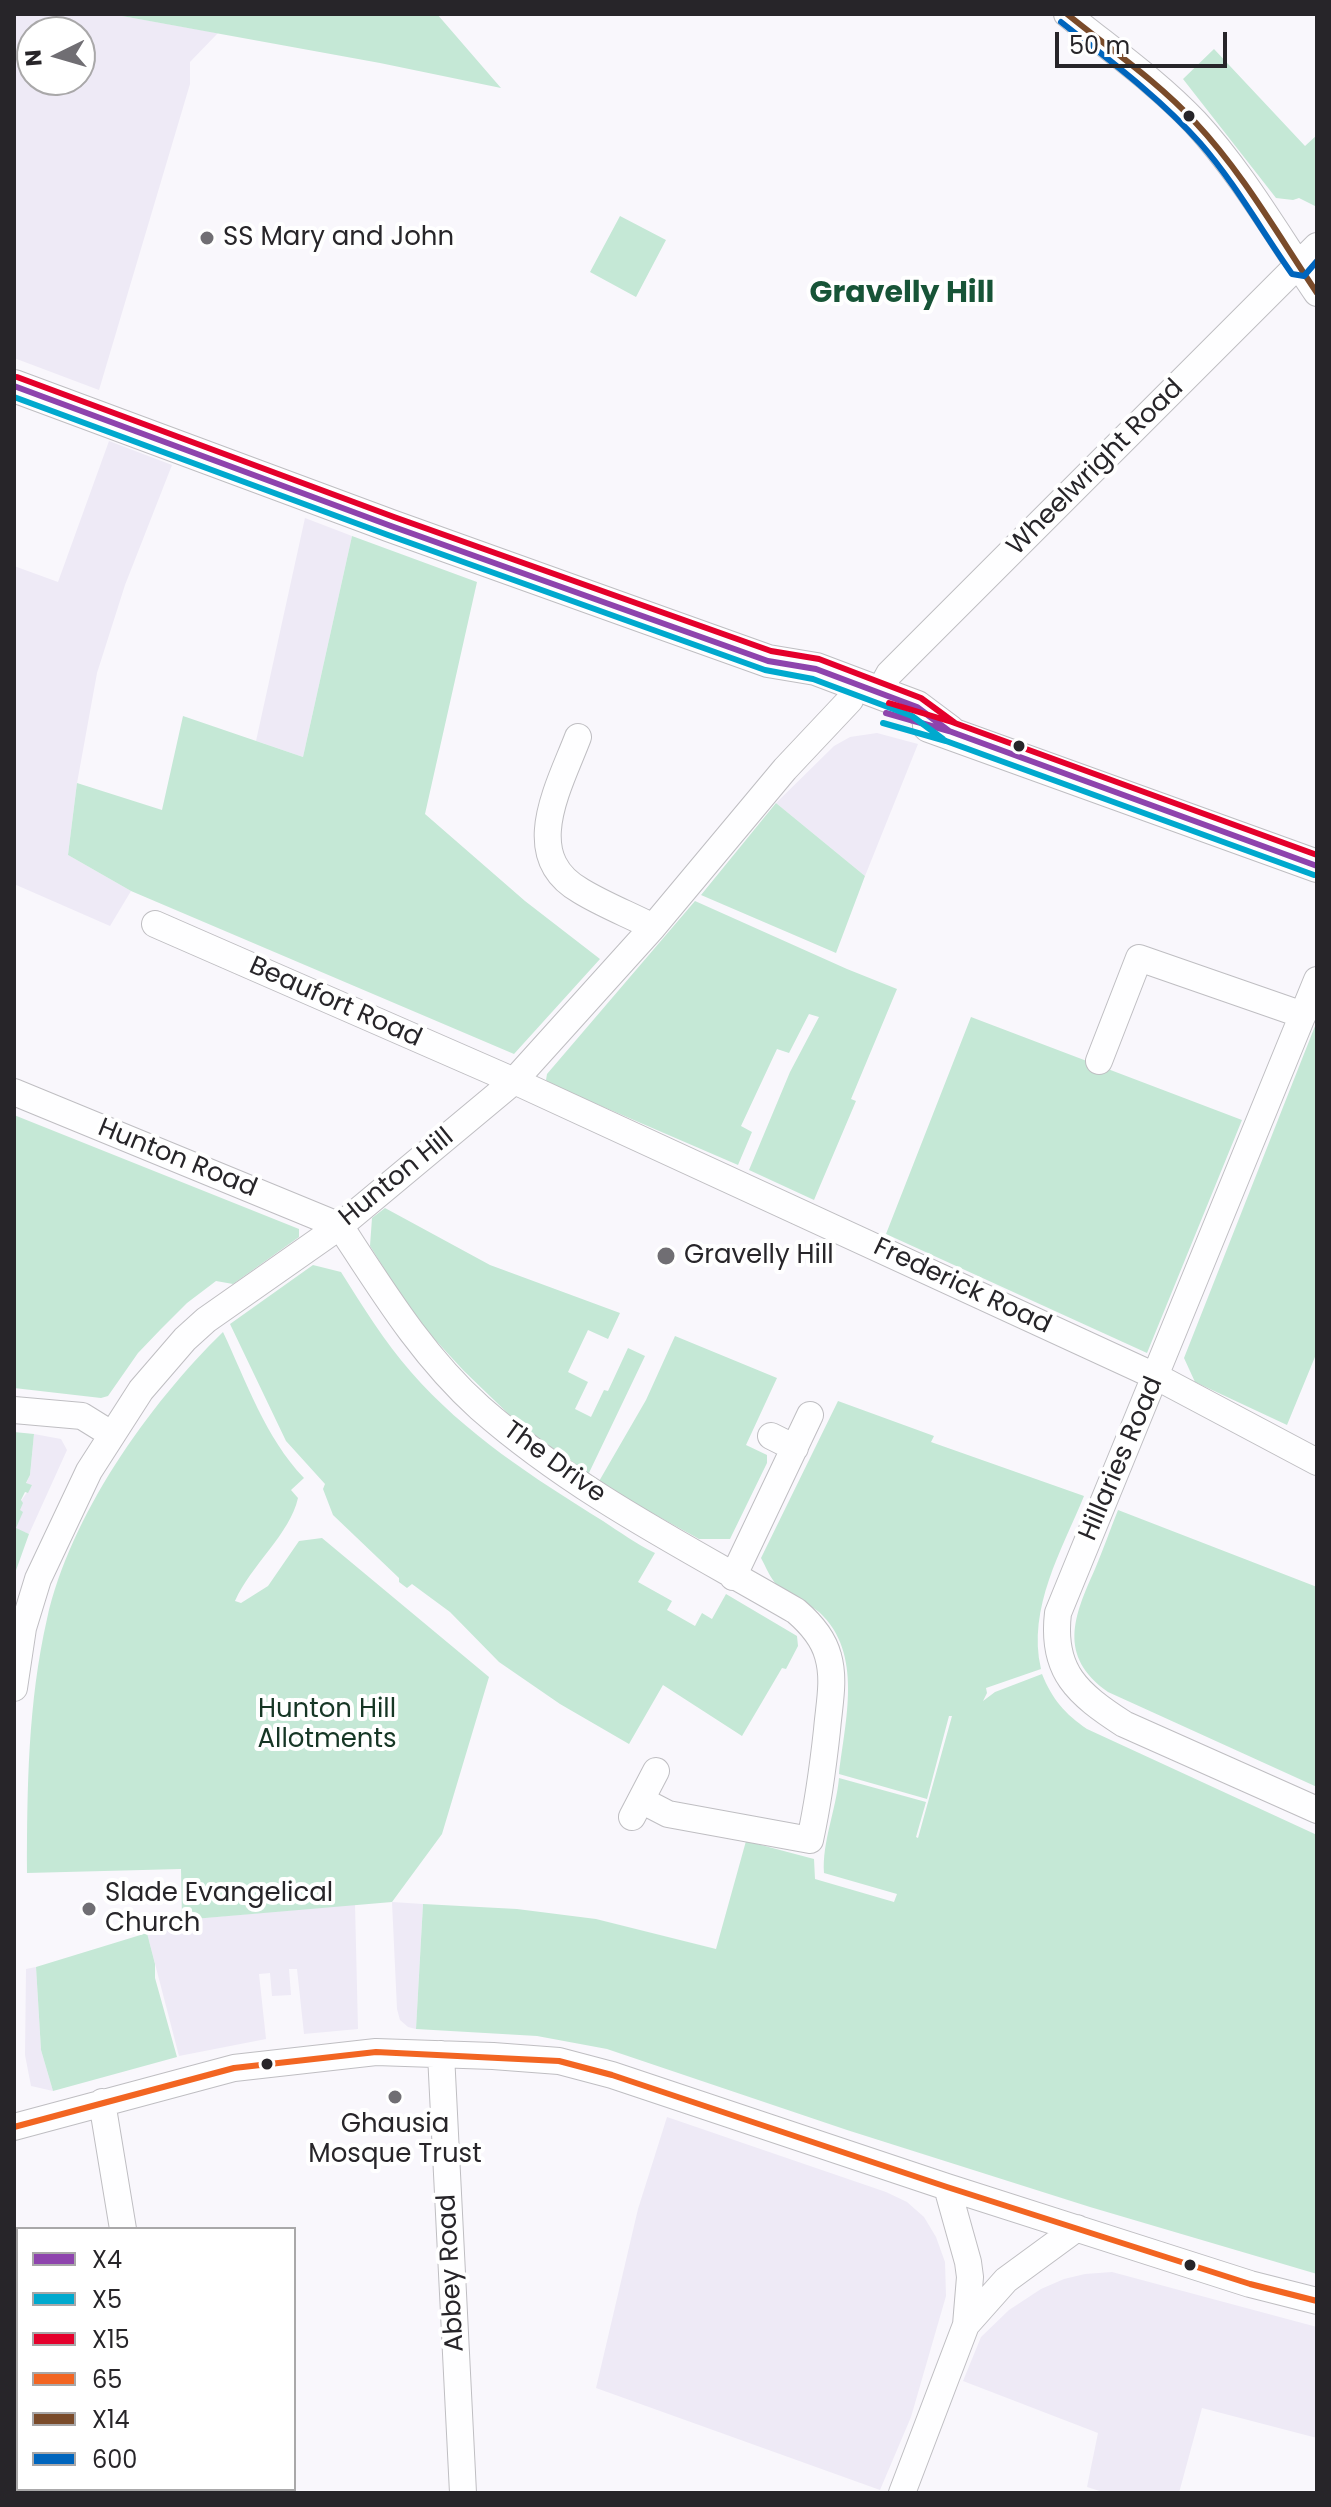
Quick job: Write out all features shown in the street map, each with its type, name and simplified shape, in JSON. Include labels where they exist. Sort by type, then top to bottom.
[{"type":"main road","points":[[14,386],[768,661],[816,669],[864,696],[917,707],[949,731],[1317,866]]},
{"type":"street","points":[[1067,14],[1197,124],[1234,169],[1317,293]]},
{"type":"street","name":"Wheelwright Road","points":[[864,696],[1317,246]]},
{"type":"street","name":"Hunton Hill","points":[[14,1688],[23,1628],[38,1579],[70,1508],[111,1434],[141,1390],[185,1339],[206,1320],[340,1226],[514,1081],[653,927],[785,769],[864,696]]},
{"type":"street","points":[[578,737],[551,810],[548,829],[550,859],[578,890],[653,927]]},
{"type":"street","name":"Beaufort Road","points":[[155,924],[514,1081]]},
{"type":"street","points":[[1099,1061],[1139,958],[1303,1015]]},
{"type":"street","name":"Hillaries Road","points":[[1317,980],[1058,1613],[1056,1637],[1067,1675],[1080,1693],[1124,1724],[1317,1810]]},
{"type":"street","name":"Frederick Road","points":[[514,1081],[1157,1377],[1317,1462]]},
{"type":"street","name":"Hunton Road","points":[[14,1092],[340,1226]]},
{"type":"street","name":"The Drive","points":[[340,1226],[400,1318],[440,1367],[479,1407],[537,1454],[627,1516],[796,1611],[811,1624],[821,1640],[827,1652],[832,1682],[819,1802],[810,1840],[636,1808],[656,1771]]},
{"type":"street","points":[[14,1410],[82,1416],[111,1434]]},
{"type":"street","points":[[733,1577],[810,1415]]},
{"type":"street","points":[[771,1436],[795,1448]]},
{"type":"street","points":[[14,2127],[234,2068],[376,2052],[559,2061],[612,2075],[1250,2284],[1317,2301]]},
{"type":"street","name":"Abbey Road","points":[[441,2054],[463,2493]]},
{"type":"street","points":[[102,2102],[123,2227]]},
{"type":"street","points":[[902,2493],[966,2325],[970,2277],[968,2262],[947,2187]]},
{"type":"street","points":[[966,2325],[1006,2280],[1077,2228]]},
{"type":"shaded area","points":[[14,14],[111,14],[218,33],[190,62],[190,84],[99,390],[14,358]]},
{"type":"shaded area","points":[[109,441],[172,465],[125,585],[97,673],[77,783],[68,855],[131,891],[110,926],[14,884],[14,566],[58,582]]},
{"type":"shaded area","points":[[305,518],[352,536],[303,757],[256,741]]},
{"type":"shaded area","points":[[877,733],[918,744],[865,876],[776,803],[834,746],[850,737]]},
{"type":"shaded area","points":[[34,1434],[61,1439],[67,1450],[29,1534],[16,1529],[21,1501],[32,1485],[26,1484],[30,1475]]},
{"type":"shaded area","points":[[392,1902],[423,1904],[416,2029],[400,2020],[397,2009]]},
{"type":"shaded area","points":[[355,1904],[358,2029],[304,2034],[297,1969],[289,1969],[291,1995],[272,1996],[270,1973],[259,1974],[266,2039],[179,2056],[147,1933],[182,1920]]},
{"type":"shaded area","points":[[36,1967],[41,2050],[53,2091],[31,2086],[25,2055],[26,1969]]},
{"type":"shaded area","points":[[667,2117],[886,2192],[907,2202],[924,2217],[936,2237],[945,2262],[946,2296],[911,2417],[880,2490],[596,2388],[638,2209]]},
{"type":"shaded area","points":[[1112,2272],[1317,2327],[1317,2438],[1202,2408],[1179,2493],[1106,2493],[1087,2487],[1098,2433],[963,2381],[981,2337],[1009,2310],[1041,2289],[1064,2279]]},
{"type":"green space","points":[[111,14],[437,14],[501,88],[380,63]]},
{"type":"green space","points":[[1214,49],[1305,146],[1317,135],[1317,207],[1299,198],[1276,198],[1183,79]]},
{"type":"green space","points":[[620,216],[666,240],[636,297],[590,272]]},
{"type":"green space","points":[[352,536],[477,582],[425,814],[525,901],[600,959],[514,1054],[131,891],[68,855],[77,783],[162,810],[183,716],[303,757]]},
{"type":"green space","points":[[776,803],[865,876],[836,953],[701,895]]},
{"type":"green space","points":[[695,901],[897,989],[851,1099],[856,1101],[814,1200],[749,1170],[790,1072],[819,1017],[809,1014],[789,1053],[777,1049],[741,1126],[752,1132],[738,1165],[546,1080],[547,1074]]},
{"type":"green space","points":[[971,1017],[1242,1120],[1147,1353],[886,1234]]},
{"type":"green space","points":[[1317,1021],[1317,1352],[1287,1425],[1195,1382],[1184,1358]]},
{"type":"green space","points":[[14,1115],[299,1229],[299,1237],[233,1284],[216,1281],[187,1303],[138,1353],[108,1396],[101,1398],[14,1388]]},
{"type":"green space","points":[[385,1208],[490,1265],[620,1313],[608,1339],[588,1330],[568,1372],[588,1382],[575,1409],[591,1417],[604,1390],[608,1391],[628,1348],[645,1356],[587,1477],[523,1428],[415,1318],[370,1246],[372,1218]]},
{"type":"green space","points":[[313,1265],[341,1272],[401,1360],[432,1394],[477,1435],[551,1488],[655,1553],[638,1582],[672,1601],[667,1610],[695,1626],[702,1613],[712,1619],[726,1594],[797,1636],[798,1646],[786,1669],[782,1668],[742,1736],[663,1685],[629,1744],[560,1704],[499,1662],[450,1612],[412,1584],[407,1588],[399,1582],[399,1578],[333,1515],[323,1489],[325,1484],[286,1441],[230,1324]]},
{"type":"green space","name":"Hunton Hill Allotments","points":[[223,1332],[268,1427],[304,1478],[291,1490],[298,1498],[287,1524],[235,1601],[241,1603],[268,1586],[299,1541],[322,1538],[489,1677],[442,1834],[392,1902],[182,1920],[181,1869],[27,1873],[32,1713],[47,1619],[58,1580],[93,1502],[116,1464],[167,1393]]},
{"type":"green space","points":[[675,1336],[777,1378],[746,1445],[767,1455],[767,1463],[730,1539],[699,1539],[598,1483],[646,1400]]},
{"type":"green space","points":[[838,1401],[934,1436],[931,1442],[1084,1496],[1057,1558],[1043,1602],[1038,1646],[1041,1669],[986,1688],[983,1701],[995,1692],[1042,1674],[1060,1705],[1087,1729],[1317,1835],[1317,2274],[1090,2207],[847,2130],[607,2049],[537,2036],[416,2029],[423,1904],[517,1909],[596,1919],[716,1949],[746,1841],[814,1859],[815,1879],[894,1902],[897,1894],[824,1873],[825,1850],[839,1778],[926,1802],[918,1838],[952,1716],[949,1716],[927,1799],[839,1774],[848,1688],[842,1647],[819,1612],[777,1585],[761,1558]]},
{"type":"green space","points":[[14,1432],[34,1434],[30,1475],[26,1483],[32,1485],[21,1500],[20,1510],[23,1512],[16,1528],[29,1534],[14,1576]]},
{"type":"green space","points":[[1118,1510],[1317,1587],[1317,1787],[1108,1692],[1092,1678],[1076,1650],[1076,1619]]},
{"type":"green space","points":[[147,1933],[155,1964],[155,1978],[177,2057],[53,2091],[41,2050],[36,1967]]},
{"type":"transit line","name":"X14","points":[[1067,14],[1149,79],[1195,122],[1244,183],[1317,293]]},
{"type":"transit line","name":"600","points":[[1061,22],[1151,95],[1200,143],[1236,190],[1292,274],[1304,276],[1317,261]]},
{"type":"transit line","name":"X15","points":[[17,377],[394,517],[771,651],[819,659],[921,698],[955,723]]},
{"type":"transit line","name":"X4","points":[[14,386],[768,661],[816,669],[917,707],[949,731]]},
{"type":"transit line","name":"X5","points":[[14,397],[765,670],[813,679],[912,716],[943,739]]},
{"type":"transit line","name":"X15","points":[[889,703],[952,722],[1317,855]]},
{"type":"transit line","name":"X4","points":[[886,713],[949,731],[1317,866]]},
{"type":"transit line","name":"X5","points":[[883,723],[946,741],[1314,875]]},
{"type":"transit line","name":"65","points":[[14,2127],[234,2068],[376,2052],[559,2061],[612,2075],[1250,2284],[1317,2301]]},
{"type":"place","name":"SS Mary and John","points":[[207,238]]},
{"type":"place","name":"Gravelly Hill","points":[[666,1256]]},
{"type":"place","name":"Slade Evangelical Church","points":[[89,1909]]},
{"type":"place","name":"Ghausia Mosque Trust","points":[[395,2097]]},
{"type":"district","name":"Gravelly Hill","points":[[902,294]]}]
